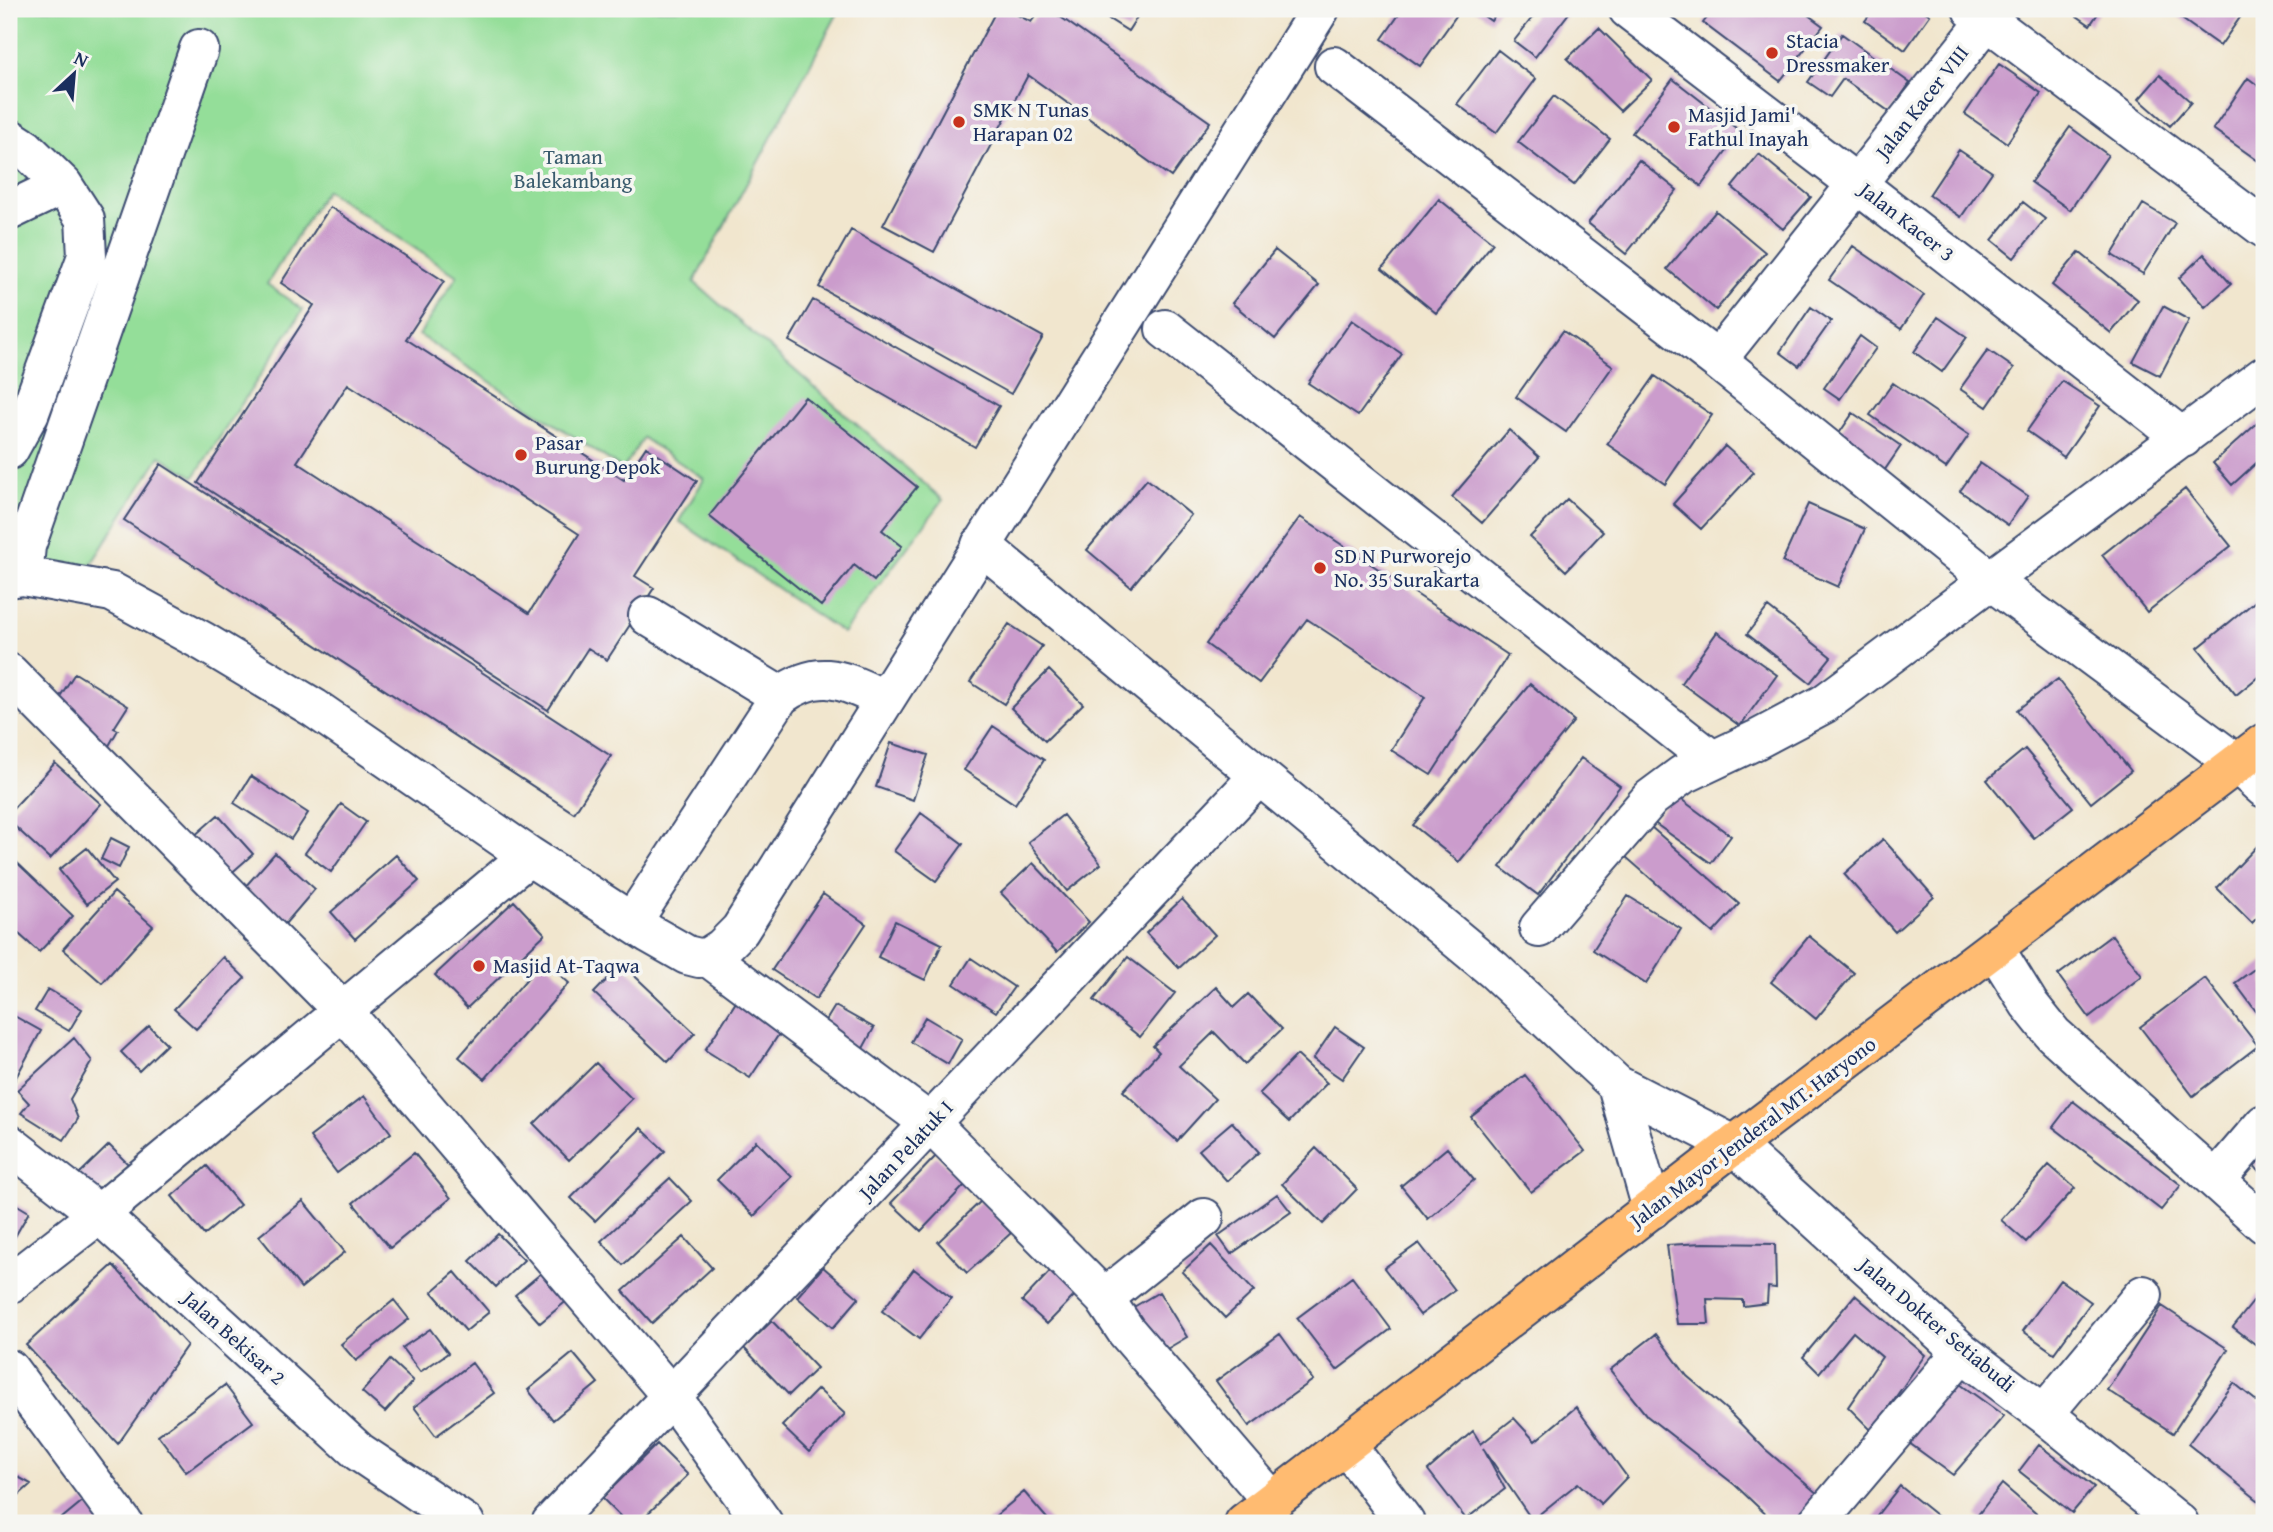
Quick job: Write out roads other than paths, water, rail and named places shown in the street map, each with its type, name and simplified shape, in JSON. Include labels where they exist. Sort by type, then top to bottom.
[{"type":"main road","name":"Jalan Mayor Jenderal MT. Haryono","points":[[1259,1513],[1734,1145],[2250,753]]},
{"type":"street","points":[[199,49],[16,577],[112,592],[204,642],[314,708],[529,856],[632,922],[687,954],[699,958],[709,957],[740,930],[1320,9]]},
{"type":"street","name":"Jalan Kacer 3","points":[[1628,9],[2183,438]]},
{"type":"street","points":[[1985,12],[2264,228]]},
{"type":"street","name":"Jalan Kacer VIII","points":[[1717,360],[1857,184],[1985,12]]},
{"type":"street","points":[[1334,66],[1717,360],[1991,581],[2250,753],[2264,788]]},
{"type":"street","points":[[9,138],[26,149],[63,186],[85,219],[88,256],[30,412],[9,450]]},
{"type":"street","points":[[9,211],[63,186]]},
{"type":"street","points":[[1165,329],[1712,761]]},
{"type":"street","points":[[1539,928],[1651,798],[1682,775],[1824,704],[2264,376]]},
{"type":"street","name":"Jalan Dokter Setiabudi","points":[[981,545],[1494,971],[1617,1085],[1734,1145],[1962,1352],[2179,1523]]},
{"type":"street","points":[[648,615],[780,696]]},
{"type":"street","points":[[9,673],[343,1011],[672,1397],[763,1523]]},
{"type":"street","points":[[632,922],[780,696],[792,687],[814,678],[839,679],[884,699]]},
{"type":"street","name":"Jalan Pelatuk I","points":[[551,1523],[1259,776]]},
{"type":"street","points":[[9,1284],[99,1214],[529,856]]},
{"type":"street","points":[[1994,949],[2029,1004],[2053,1034],[2264,1224]]},
{"type":"street","points":[[709,957],[931,1124],[1104,1298],[1259,1513]]},
{"type":"street","points":[[1617,1085],[1652,1209]]},
{"type":"street","points":[[2216,1180],[2264,1124]]},
{"type":"street","name":"Jalan Bekisar 2","points":[[9,1144],[99,1214],[359,1452],[465,1523]]},
{"type":"street","points":[[1104,1298],[1205,1218]]},
{"type":"street","points":[[2044,1414],[2143,1294]]},
{"type":"street","points":[[1817,1523],[1962,1352]]},
{"type":"street","points":[[9,1369],[123,1523]]},
{"type":"street","points":[[1346,1446],[1405,1523]]},
{"type":"place","name":"Stacia Dressmaker","points":[[1772,53]]},
{"type":"place","name":"SMK N Tunas Harapan 02","points":[[959,122]]},
{"type":"place","name":"Masjid Jami' Fathul Inayah","points":[[1674,127]]},
{"type":"place","name":"Pasar Burung Depok","points":[[521,455]]},
{"type":"place","name":"SD N Purworejo No. 35 Surakarta","points":[[1320,568]]},
{"type":"place","name":"Masjid At-Taqwa","points":[[479,966]]},
{"type":"park label","name":"Taman Balekambang","points":[[573,169]]}]
